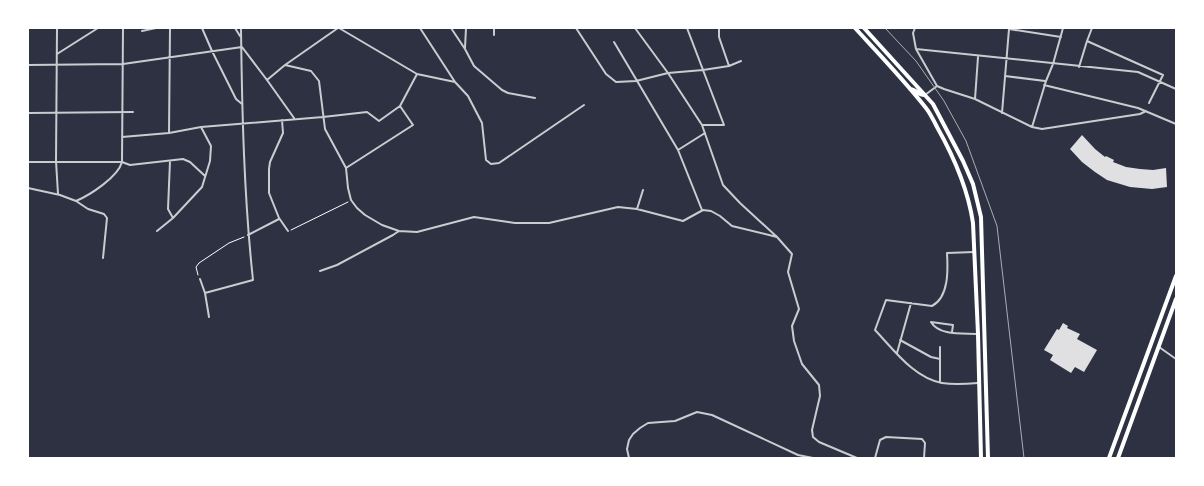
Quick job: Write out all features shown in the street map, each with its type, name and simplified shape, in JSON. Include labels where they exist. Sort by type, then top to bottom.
[{"type":"highway","points":[[855,28],[927,109],[956,164],[965,187],[973,223],[978,334],[980,458]]},
{"type":"highway","points":[[864,28],[933,104],[964,161],[973,184],[981,217],[988,458]]},
{"type":"highway","points":[[910,89],[925,95]]},
{"type":"highway","points":[[1109,458],[1176,276]]},
{"type":"highway","points":[[1118,458],[1176,299]]},
{"type":"street","points":[[57,28],[56,161],[58,194]]},
{"type":"street","points":[[57,54],[98,28]]},
{"type":"street","points":[[76,201],[89,195],[121,168],[123,28]]},
{"type":"street","points":[[142,31],[156,28]]},
{"type":"street","points":[[169,133],[170,28]]},
{"type":"street","points":[[202,28],[236,99],[242,104]]},
{"type":"street","points":[[235,28],[241,38]]},
{"type":"street","points":[[205,293],[253,280],[248,235],[242,104],[241,28]]},
{"type":"street","points":[[267,80],[338,28],[417,74],[455,82]]},
{"type":"street","points":[[420,28],[455,82],[468,96],[482,123],[486,160],[492,164],[499,163],[584,105]]},
{"type":"street","points":[[451,28],[474,66],[502,90],[508,93],[535,98]]},
{"type":"street","points":[[465,49],[466,28]]},
{"type":"street","points":[[494,28],[494,36]]},
{"type":"street","points":[[576,28],[606,74],[616,82],[636,81],[668,74],[729,66],[741,61]]},
{"type":"street","points":[[635,28],[702,125],[724,185],[792,254],[788,272],[799,309],[792,326],[794,341],[802,364],[819,386],[820,396],[812,430],[813,437],[819,442],[857,458]]},
{"type":"street","points":[[687,28],[724,125],[702,125]]},
{"type":"street","points":[[719,28],[719,37],[729,66]]},
{"type":"street","points":[[915,28],[913,33],[916,49],[937,86],[975,100],[1032,127],[1042,129],[1140,114],[1146,111]]},
{"type":"street","points":[[1032,127],[1063,28]]},
{"type":"street","points":[[1080,67],[1092,28]]},
{"type":"street","points":[[1002,113],[1009,29],[1060,37]]},
{"type":"street","points":[[1087,41],[1163,75],[1149,103]]},
{"type":"street","points":[[614,42],[678,150],[703,210]]},
{"type":"street","points":[[28,65],[123,64],[242,48]]},
{"type":"street","points":[[242,48],[294,118]]},
{"type":"street","points":[[916,49],[1138,72],[1176,89]]},
{"type":"street","points":[[975,100],[978,56]]},
{"type":"street","points":[[286,65],[311,71],[319,81],[325,129],[346,168],[351,200],[364,215],[382,225],[400,231],[417,232],[474,217],[515,223],[550,223],[618,207],[636,209],[684,221],[703,210],[711,211],[732,226],[777,237]]},
{"type":"street","points":[[122,138],[169,133],[201,127],[367,112],[379,122],[400,106],[417,74]]},
{"type":"street","points":[[1005,76],[1046,81]]},
{"type":"street","points":[[1044,85],[1138,108],[1176,124]]},
{"type":"street","points":[[925,95],[937,86]]},
{"type":"street","points":[[346,168],[413,125],[400,106]]},
{"type":"street","points":[[28,113],[133,112]]},
{"type":"street","points":[[282,120],[283,133],[270,162],[269,194],[279,218],[288,231]]},
{"type":"street","points":[[157,231],[174,218],[202,187],[210,161],[211,146],[201,127]]},
{"type":"street","points":[[678,150],[705,133]]},
{"type":"street","points":[[28,162],[122,162],[130,165],[183,159],[190,162],[205,176]]},
{"type":"street","points":[[170,161],[168,209],[174,218]]},
{"type":"street","points":[[28,188],[58,194],[76,201],[88,209],[104,214],[107,218],[103,258]]},
{"type":"street","points":[[636,209],[643,190]]},
{"type":"street","points":[[248,235],[279,218]]},
{"type":"street","points":[[320,271],[337,265],[400,231]]},
{"type":"street","points":[[974,252],[947,253],[944,292],[936,304],[932,306],[886,300],[875,330],[909,365],[925,378],[947,384],[978,383]]},
{"type":"street","points":[[200,279],[205,293],[209,316]]},
{"type":"street","points":[[897,353],[910,303]]},
{"type":"street","points":[[952,332],[953,325],[930,322],[943,331],[952,332],[978,334]]},
{"type":"street","points":[[900,340],[931,357],[940,359]]},
{"type":"street","points":[[940,347],[940,383]]},
{"type":"street","points":[[1159,347],[1176,359]]},
{"type":"street","points":[[628,458],[627,448],[629,440],[640,428],[648,423],[675,421],[697,412],[712,415],[798,455],[813,458]]},
{"type":"street","points":[[875,458],[880,440],[886,437],[922,439],[925,444],[924,458]]},
{"type":"path","points":[[288,231],[351,200]]},
{"type":"path","points":[[200,279],[196,267],[199,263],[229,243],[248,235]]},
{"type":"building","points":[[1082,135],[1105,157],[1114,160],[1113,162],[1126,167],[1140,169],[1166,168],[1167,187],[1152,189],[1130,187],[1107,180],[1082,162],[1070,149]]},
{"type":"building","points":[[1063,323],[1068,326],[1067,328],[1080,334],[1077,339],[1097,350],[1084,372],[1075,367],[1071,373],[1050,360],[1053,355],[1044,350]]},
{"type":"railway","points":[[885,28],[916,61],[944,101],[966,141],[997,226],[1024,458]]}]
